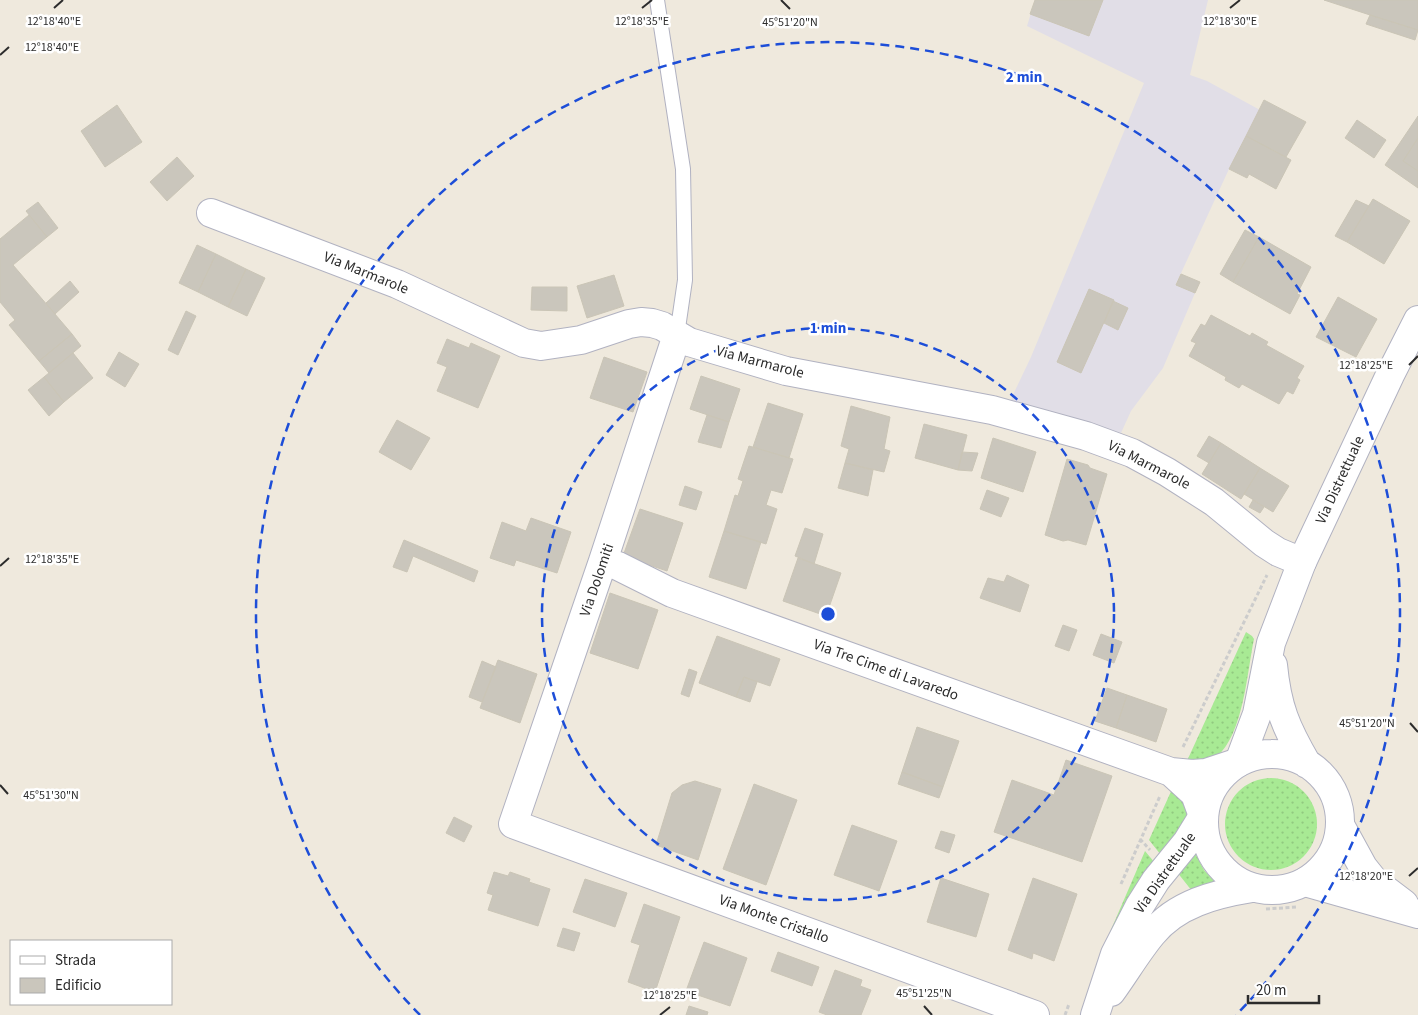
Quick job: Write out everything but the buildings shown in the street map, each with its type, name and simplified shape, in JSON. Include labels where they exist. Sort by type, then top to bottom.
[{"type":"street","name":"Via Marmarole","points":[[211,213],[396,284],[524,342],[541,346],[581,340],[629,324],[641,322],[662,326],[689,342],[786,371],[992,410],[1108,443],[1132,453],[1195,489],[1214,502],[1264,544],[1290,557]]},
{"type":"street","name":"Via Distrettuale","points":[[1240,762],[1257,714],[1290,557],[1418,320]]},
{"type":"street","name":"Via Dolomiti","points":[[513,824],[603,561],[677,334]]},
{"type":"street","name":"Via Tre Cime di Lavaredo","points":[[603,561],[618,566],[672,593],[1176,762],[1192,774],[1206,773],[1240,762]]},
{"type":"street","name":"Via Distrettuale","points":[[1271,644],[1276,690],[1283,717],[1292,738],[1307,764]]},
{"type":"street","name":"Via Distrettuale","points":[[1274,754],[1292,757],[1307,764],[1322,776],[1332,790],[1338,807],[1340,825],[1335,848],[1304,894],[1288,888],[1270,890],[1258,899],[1227,892],[1202,899],[1184,908],[1167,919],[1152,934],[1095,1014],[1115,954],[1139,907],[1156,880],[1187,842],[1203,816],[1209,794],[1222,775],[1240,762],[1256,755],[1274,754]]},
{"type":"street","name":"Via Tre Cime di Lavaredo","points":[[1176,762],[1195,794],[1203,816]]},
{"type":"street","name":"Via Distrettuale","points":[[1203,816],[1205,839],[1215,860],[1231,877],[1258,899]]},
{"type":"street","name":"Via Monte Cristallo","points":[[513,824],[1034,1015]]},
{"type":"street","points":[[1340,825],[1363,867],[1375,882],[1416,913]]},
{"type":"street","points":[[1304,894],[1416,913]]},
{"type":"lane","points":[[657,0],[683,168],[684,280],[677,334]]},
{"type":"path","points":[[1176,762],[1290,557]]},
{"type":"path","points":[[1258,899],[1304,894]]},
{"type":"path","points":[[1065,1015],[1068,1009]]},
{"type":"shaded area","points":[[1035,0],[1208,0],[1190,75],[1207,81],[1260,110],[1229,169],[1176,284],[1195,293],[1163,368],[1131,411],[1121,433],[1011,404],[1012,397],[1031,357],[1144,83],[1027,26]]},
{"type":"green space","points":[[1246,632],[1254,639],[1242,705],[1231,737],[1223,750],[1213,759],[1203,762],[1186,763]]},
{"type":"green space","points":[[1271,778],[1289,781],[1304,791],[1314,806],[1317,824],[1314,842],[1304,857],[1289,867],[1271,870],[1253,867],[1238,857],[1228,842],[1225,824],[1228,806],[1238,791],[1253,781]]},
{"type":"green space","points":[[1173,787],[1187,806],[1186,820],[1179,833],[1161,855],[1149,840]]},
{"type":"green space","points":[[1145,851],[1155,863],[1111,934],[1110,932]]},
{"type":"green space","points":[[1195,853],[1204,870],[1216,883],[1192,891],[1177,872]]}]
